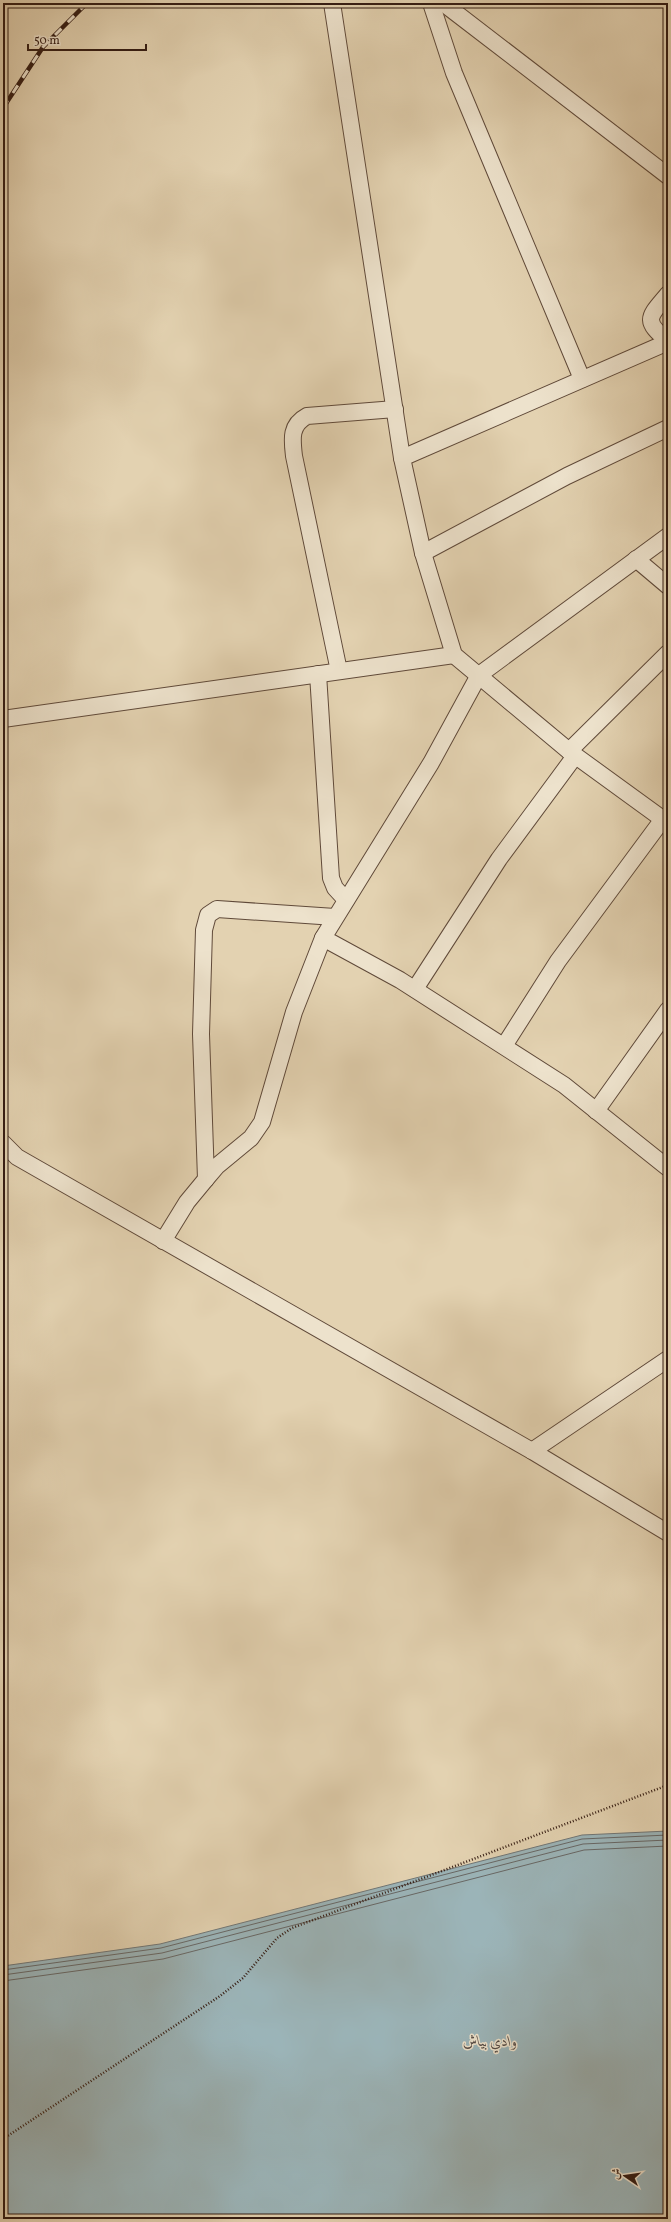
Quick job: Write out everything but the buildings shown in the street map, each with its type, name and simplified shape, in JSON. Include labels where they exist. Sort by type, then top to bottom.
[{"type":"street","points":[[332,3],[402,458],[423,553],[454,655],[572,754],[666,821],[558,961],[504,1046]]},
{"type":"street","points":[[431,3],[454,73],[582,379]]},
{"type":"street","points":[[443,3],[668,176]]},
{"type":"street","points":[[402,458],[668,341],[652,328],[650,318],[652,312],[668,294]]},
{"type":"street","points":[[339,671],[294,456],[292,437],[293,429],[307,416],[395,409]]},
{"type":"street","points":[[423,553],[567,476],[668,428]]},
{"type":"street","points":[[164,1241],[187,1202],[217,1166],[251,1138],[262,1122],[294,1012],[323,938],[431,763],[478,675],[668,536]]},
{"type":"street","points":[[636,559],[668,586]]},
{"type":"street","points":[[415,989],[499,859],[572,754],[668,653]]},
{"type":"street","points":[[3,719],[454,655]]},
{"type":"street","points":[[318,674],[331,878],[335,888],[346,900]]},
{"type":"street","points":[[206,1179],[201,1034],[204,930],[208,915],[217,910],[335,917]]},
{"type":"street","points":[[323,938],[415,989],[564,1085],[668,1168]]},
{"type":"street","points":[[596,1111],[668,1010]]},
{"type":"street","points":[[3,1143],[24,1161],[532,1451],[668,1533]]},
{"type":"street","points":[[532,1451],[668,1359]]},
{"type":"path","points":[[3,2139],[220,1996],[242,1978],[277,1938],[292,1928],[668,1785]]},
{"type":"water","name":"وادي بياش","points":[[668,1831],[668,2219],[3,2219],[3,1966],[160,1944],[582,1835]]},
{"type":"railway","points":[[3,108],[43,47],[87,3]]}]
